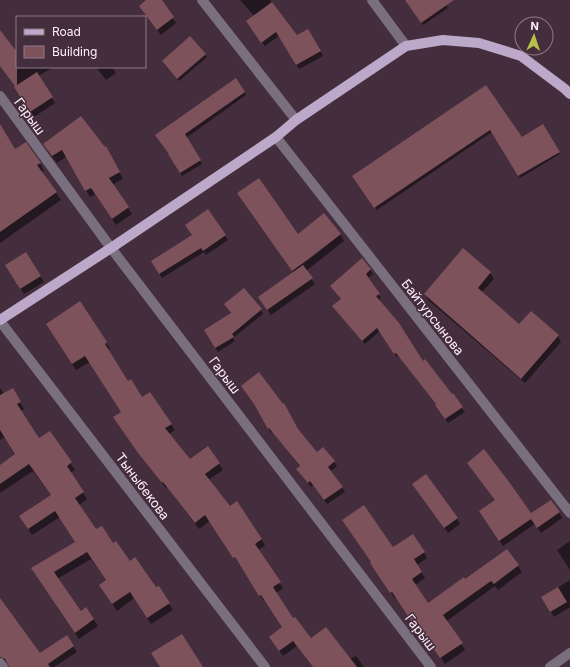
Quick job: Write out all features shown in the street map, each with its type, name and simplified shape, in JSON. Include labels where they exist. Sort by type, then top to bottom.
[{"type":"main road","points":[[0,320],[112,248],[276,137],[296,120],[406,46],[443,40],[480,43],[521,56],[570,94]]},
{"type":"street","points":[[202,0],[296,120]]},
{"type":"street","points":[[372,0],[406,46]]},
{"type":"street","name":"Гарыш","points":[[0,96],[112,248],[431,667]]},
{"type":"street","name":"Байтурсынова","points":[[276,137],[570,513]]},
{"type":"street","name":"Тыныбекова","points":[[0,320],[265,667]]},
{"type":"street","points":[[550,667],[570,653]]},
{"type":"street","points":[[0,663],[3,667]]},
{"type":"building","points":[[146,0],[162,0],[174,17],[157,30],[139,6]]},
{"type":"building","points":[[405,0],[454,0],[421,23]]},
{"type":"building","points":[[272,2],[297,35],[308,29],[321,51],[296,65],[276,32],[261,43],[246,21]]},
{"type":"building","points":[[0,30],[16,51],[17,85],[37,72],[53,97],[30,112],[14,87],[15,86],[0,66]]},
{"type":"building","points":[[190,36],[206,54],[177,79],[162,61]]},
{"type":"building","points":[[236,78],[245,92],[185,134],[201,160],[180,173],[169,154],[155,135]]},
{"type":"building","points":[[486,85],[522,137],[543,124],[560,152],[518,176],[490,130],[374,208],[352,176]]},
{"type":"building","points":[[81,116],[105,147],[106,146],[120,172],[109,178],[129,207],[112,219],[91,188],[85,191],[62,150],[52,156],[43,144]]},
{"type":"building","points":[[0,124],[15,149],[26,142],[41,163],[37,165],[57,192],[0,232]]},
{"type":"building","points":[[259,178],[298,234],[324,213],[341,234],[292,271],[237,193]]},
{"type":"building","points":[[208,209],[226,235],[203,251],[201,248],[159,274],[151,261],[192,235],[185,225]]},
{"type":"building","points":[[463,248],[491,272],[478,288],[519,324],[531,311],[559,335],[521,379],[424,294]]},
{"type":"building","points":[[26,252],[41,276],[20,289],[5,265]]},
{"type":"building","points":[[362,258],[371,269],[366,274],[380,294],[376,296],[399,323],[423,361],[425,359],[463,407],[445,419],[435,405],[436,404],[396,353],[394,354],[377,328],[362,341],[332,306],[341,299],[330,286]]},
{"type":"building","points":[[303,265],[313,278],[267,310],[258,297]]},
{"type":"building","points":[[244,288],[262,309],[232,334],[234,337],[215,348],[204,330],[231,313],[224,304]]},
{"type":"building","points":[[80,301],[107,342],[105,344],[128,381],[131,379],[142,397],[150,392],[172,424],[165,428],[190,459],[208,446],[220,463],[205,474],[230,506],[237,501],[262,539],[255,544],[281,582],[273,587],[293,618],[295,617],[311,638],[326,627],[357,667],[313,667],[293,641],[279,651],[269,637],[282,627],[261,595],[259,596],[235,557],[233,558],[205,515],[195,523],[138,453],[113,417],[121,412],[85,356],[72,364],[46,324]]},
{"type":"building","points":[[259,372],[283,404],[284,403],[298,429],[317,452],[323,447],[335,461],[328,467],[343,487],[324,500],[310,481],[308,483],[296,469],[300,466],[269,428],[268,429],[254,404],[241,386]]},
{"type":"building","points":[[13,388],[21,402],[17,404],[39,438],[50,431],[72,462],[67,466],[84,492],[75,498],[96,529],[102,526],[113,543],[116,541],[130,561],[135,557],[156,587],[159,586],[170,603],[147,618],[130,592],[112,604],[99,585],[106,580],[87,552],[54,572],[81,611],[86,607],[94,619],[75,633],[31,568],[75,542],[55,511],[28,529],[19,516],[51,495],[29,464],[0,484],[0,465],[15,454],[0,430],[0,395]]},
{"type":"building","points":[[484,449],[531,513],[551,500],[560,512],[537,528],[531,519],[499,541],[479,511],[495,500],[467,463]]},
{"type":"building","points":[[426,474],[458,518],[444,528],[412,484]]},
{"type":"building","points":[[364,505],[393,547],[413,534],[425,552],[414,559],[422,572],[412,579],[428,603],[507,549],[519,565],[494,584],[491,581],[443,615],[463,643],[440,658],[416,623],[414,625],[392,592],[390,593],[342,520]]},
{"type":"building","points":[[558,587],[567,602],[550,612],[541,597]]},
{"type":"building","points":[[0,598],[40,653],[67,635],[74,646],[48,664],[50,667],[9,667],[5,659],[0,657]]},
{"type":"building","points":[[182,634],[203,667],[160,667],[151,653]]}]
